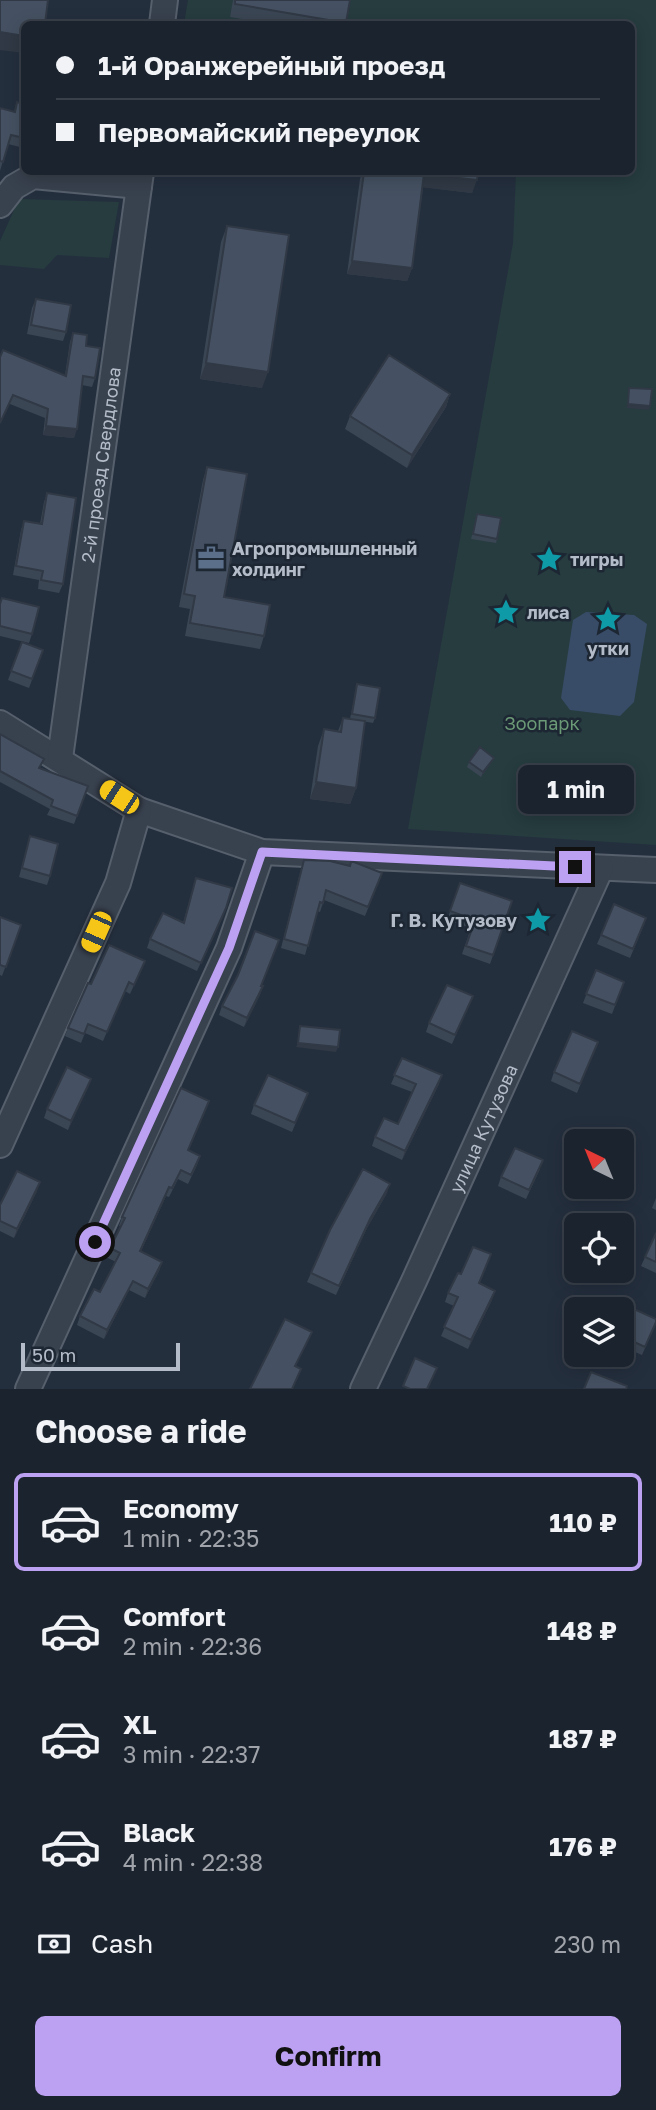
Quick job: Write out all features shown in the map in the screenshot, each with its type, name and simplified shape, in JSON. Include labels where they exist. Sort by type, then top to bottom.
[{"type":"street","points":[[162,21],[165,0]]},
{"type":"street","points":[[0,205],[14,187],[33,176],[140,179]]},
{"type":"street","name":"2-й проезд Свердлова","points":[[60,758],[140,179]]},
{"type":"street","points":[[0,723],[60,758],[139,810],[262,852],[656,870]]},
{"type":"street","points":[[0,1145],[118,883],[139,810]]},
{"type":"street","points":[[29,1389],[229,948],[262,852]]},
{"type":"street","name":"улица Кутузова","points":[[363,1389],[601,868]]},
{"type":"green space","name":"Зоопарк","points":[[188,0],[656,0],[656,845],[408,829],[513,243],[516,175],[635,175],[635,21],[184,21]]},
{"type":"green space","points":[[19,199],[119,202],[109,258],[57,255],[44,269],[0,265],[0,241]]},
{"type":"water","points":[[586,612],[634,615],[647,624],[634,702],[620,716],[570,710],[561,698],[573,620]]},
{"type":"building","points":[[0,0],[48,0],[45,21],[21,21],[21,36],[0,32]]},
{"type":"building","points":[[235,0],[350,0],[346,21],[235,4]]},
{"type":"building","points":[[17,102],[21,103],[21,137],[11,135],[3,162],[0,161],[0,108],[15,112]]},
{"type":"building","points":[[364,175],[424,175],[412,268],[352,261]]},
{"type":"building","points":[[433,175],[478,175],[477,180]]},
{"type":"building","points":[[227,226],[289,235],[268,372],[206,363]]},
{"type":"building","points":[[36,299],[71,305],[66,332],[31,325]]},
{"type":"building","points":[[73,333],[87,335],[86,346],[100,348],[95,378],[83,376],[77,429],[46,426],[48,409],[13,395],[0,423],[0,357],[3,350],[66,376]]},
{"type":"building","points":[[389,355],[450,394],[412,455],[350,416]]},
{"type":"building","points":[[629,388],[652,389],[650,406],[628,404]]},
{"type":"building","points":[[207,467],[247,474],[224,597],[270,605],[264,636],[190,623],[195,596],[184,594]]},
{"type":"building","points":[[47,493],[76,498],[63,584],[41,580],[43,571],[16,566],[24,521],[42,524]]},
{"type":"building","points":[[477,514],[501,518],[497,539],[473,534]]},
{"type":"building","points":[[2,598],[39,607],[32,634],[0,626]]},
{"type":"building","points":[[22,642],[43,650],[32,679],[11,671]]},
{"type":"building","points":[[357,684],[380,688],[375,718],[352,714]]},
{"type":"building","points":[[343,718],[365,721],[356,788],[316,782],[324,729],[341,732]]},
{"type":"building","points":[[0,734],[44,759],[39,768],[88,786],[77,816],[51,806],[53,800],[0,771]]},
{"type":"building","points":[[480,747],[494,758],[483,772],[469,762]]},
{"type":"building","points":[[30,836],[58,844],[50,876],[22,868]]},
{"type":"building","points":[[304,860],[330,861],[350,866],[351,862],[354,862],[382,873],[368,907],[326,890],[308,946],[284,939]]},
{"type":"building","points":[[196,878],[232,888],[201,963],[150,939],[163,913],[184,923]]},
{"type":"building","points":[[460,883],[512,901],[493,955],[466,946],[475,920],[450,911]]},
{"type":"building","points":[[614,904],[646,918],[633,949],[601,935]]},
{"type":"building","points":[[0,917],[21,925],[6,967],[0,965]]},
{"type":"building","points":[[255,931],[279,940],[263,986],[247,1018],[222,1006],[238,975]]},
{"type":"building","points":[[109,945],[145,961],[134,985],[129,982],[107,1032],[88,1024],[84,1034],[68,1028],[88,983],[91,984]]},
{"type":"building","points":[[596,970],[624,982],[615,1005],[586,994]]},
{"type":"building","points":[[447,985],[473,996],[455,1035],[429,1023]]},
{"type":"building","points":[[300,1026],[340,1030],[338,1047],[298,1043]]},
{"type":"building","points":[[572,1031],[598,1042],[580,1084],[554,1072]]},
{"type":"building","points":[[402,1058],[442,1075],[405,1151],[375,1137],[384,1118],[398,1124],[416,1084],[394,1075]]},
{"type":"building","points":[[67,1067],[91,1079],[71,1121],[47,1109]]},
{"type":"building","points":[[268,1075],[308,1093],[295,1123],[254,1105]]},
{"type":"building","points":[[181,1088],[209,1101],[188,1150],[200,1156],[191,1175],[181,1170],[172,1188],[169,1187],[140,1251],[162,1262],[148,1289],[133,1281],[107,1330],[80,1316],[94,1289],[100,1292],[120,1253],[110,1248]]},
{"type":"building","points":[[515,1148],[543,1160],[529,1190],[501,1177]]},
{"type":"building","points":[[363,1169],[390,1184],[370,1219],[339,1286],[311,1273],[330,1230]]},
{"type":"building","points":[[17,1171],[40,1182],[17,1229],[0,1221],[0,1205]]},
{"type":"building","points":[[656,1233],[656,1262],[645,1257]]},
{"type":"building","points":[[473,1247],[491,1254],[479,1283],[495,1291],[471,1340],[444,1327],[458,1297],[448,1293],[458,1273],[461,1274]]},
{"type":"building","points":[[634,1309],[656,1319],[645,1347],[634,1342]]},
{"type":"building","points":[[285,1319],[312,1332],[295,1366],[301,1369],[292,1389],[250,1389]]},
{"type":"building","points":[[415,1358],[437,1368],[427,1389],[410,1389],[403,1386]]},
{"type":"building","points":[[591,1372],[627,1386],[626,1389],[584,1389]]},
{"type":"place","name":"Агропромышленный холдинг","points":[[211,558]]},
{"type":"place","name":"тигры","points":[[549,559]]},
{"type":"place","name":"лиса","points":[[506,612]]},
{"type":"place","name":"утки","points":[[608,619]]},
{"type":"place","name":"Г. В. Кутузову","points":[[538,920]]},
{"type":"route","points":[[95,1242],[229,948],[262,852],[575,867]]}]
